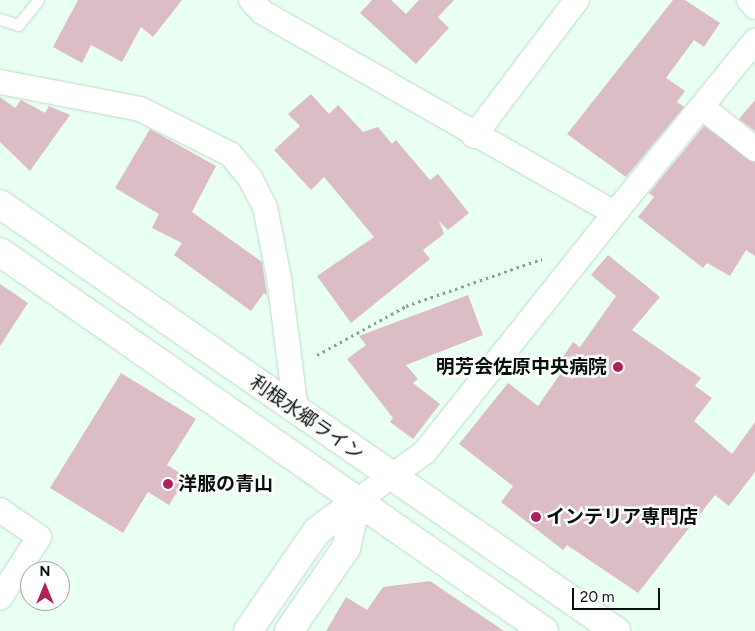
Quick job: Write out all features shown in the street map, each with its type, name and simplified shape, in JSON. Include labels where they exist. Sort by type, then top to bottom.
[{"type":"main road","name":"利根水郷ライン","points":[[0,204],[391,477],[616,631]]},
{"type":"main road","points":[[0,252],[544,631]]},
{"type":"main road","points":[[248,631],[317,531],[357,501]]},
{"type":"main road","points":[[289,631],[346,548],[357,501]]},
{"type":"street","points":[[474,136],[577,0]]},
{"type":"street","points":[[749,0],[755,7]]},
{"type":"street","points":[[263,4],[474,136],[615,213]]},
{"type":"street","points":[[357,501],[425,452],[755,41]]},
{"type":"street","points":[[0,82],[140,109],[230,154],[250,178],[265,207],[296,411]]},
{"type":"street","points":[[702,107],[755,149]]},
{"type":"street","points":[[0,510],[39,537],[0,598]]},
{"type":"lane","points":[[0,19],[18,25],[38,0]]},
{"type":"path","points":[[290,370],[406,306],[544,258],[584,252]]},
{"type":"building","points":[[78,0],[182,0],[153,37],[141,27],[122,62],[91,45],[82,63],[53,47]]},
{"type":"building","points":[[372,0],[391,0],[406,14],[419,0],[454,0],[438,17],[449,28],[416,64],[360,13]]},
{"type":"building","points":[[673,0],[685,0],[720,23],[704,47],[694,40],[666,78],[685,91],[677,102],[684,107],[626,177],[567,134]]},
{"type":"building","points":[[311,94],[329,114],[338,105],[363,132],[378,127],[392,144],[396,140],[430,180],[438,174],[469,213],[448,230],[439,221],[444,234],[423,250],[430,259],[351,323],[317,276],[374,237],[324,177],[311,190],[274,150],[300,126],[288,114]]},
{"type":"building","points":[[0,97],[15,108],[21,100],[45,113],[49,106],[70,115],[30,171],[0,142]]},
{"type":"building","points":[[755,100],[755,131],[739,119]]},
{"type":"building","points":[[704,126],[755,162],[755,256],[746,250],[730,276],[707,263],[703,268],[638,217],[654,197],[649,193]]},
{"type":"building","points":[[150,129],[216,166],[192,212],[262,262],[267,295],[264,293],[251,311],[174,255],[182,243],[152,228],[159,214],[115,188]]},
{"type":"building","points":[[608,255],[660,297],[632,330],[701,378],[695,386],[712,398],[694,421],[732,454],[755,422],[755,472],[729,506],[715,495],[638,593],[567,545],[563,550],[501,502],[513,486],[459,444],[508,383],[538,406],[565,367],[559,363],[573,342],[580,347],[616,296],[591,275]]},
{"type":"building","points":[[0,284],[28,303],[0,346]]},
{"type":"building","points":[[468,295],[483,335],[406,365],[418,379],[413,383],[440,404],[413,439],[390,422],[393,418],[347,359],[366,345],[359,336]]},
{"type":"building","points":[[121,373],[196,419],[167,465],[186,477],[169,505],[148,492],[123,533],[50,488]]},
{"type":"building","points":[[430,581],[504,631],[326,631],[346,597],[367,610],[383,587]]},
{"type":"place","name":"明芳会佐原中央病院","points":[[618,367]]},
{"type":"place","name":"洋服の青山","points":[[168,484]]},
{"type":"place","name":"インテリア専門店","points":[[536,517]]}]
